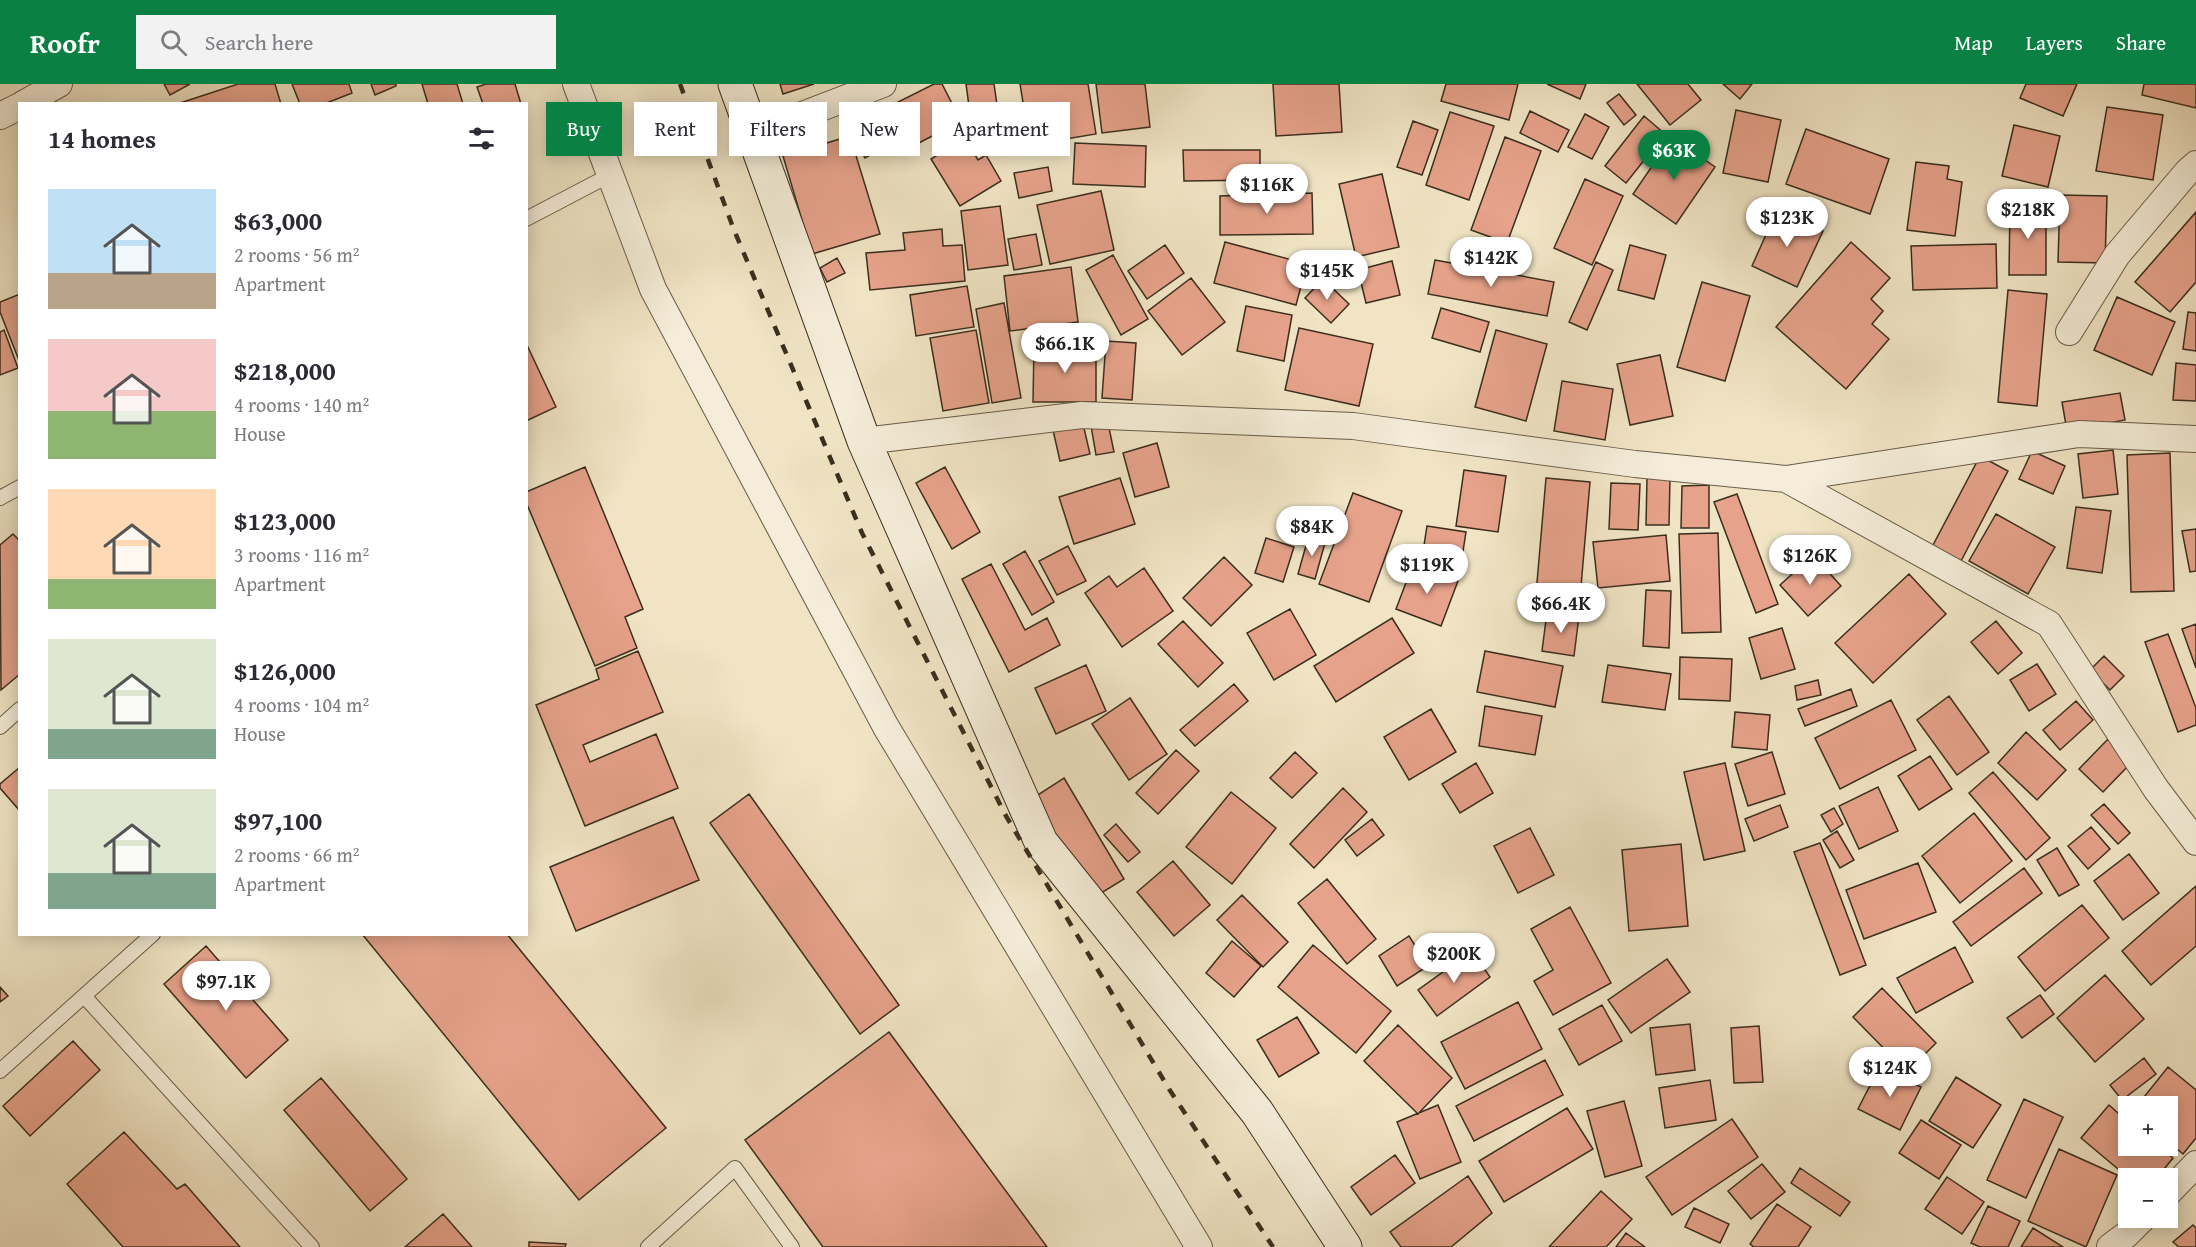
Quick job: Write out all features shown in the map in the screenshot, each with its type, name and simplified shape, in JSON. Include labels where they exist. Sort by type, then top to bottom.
[{"type":"street","points":[[576,84],[653,289],[886,727],[1198,1247]]},
{"type":"street","points":[[735,84],[741,102]]},
{"type":"street","points":[[827,106],[883,84]]},
{"type":"street","points":[[26,102],[54,85]]},
{"type":"street","points":[[0,116],[18,107]]},
{"type":"street","points":[[761,156],[864,441],[1041,842],[1257,1112],[1346,1247]]},
{"type":"street","points":[[2069,332],[2117,255],[2196,164]]},
{"type":"street","points":[[864,441],[1082,415],[1353,426],[1635,464],[1786,478],[2079,434],[2196,439]]},
{"type":"street","points":[[1786,478],[2049,624],[2156,789],[2196,842]]},
{"type":"street","points":[[2178,1183],[2196,1164]]},
{"type":"street","points":[[2110,1247],[2133,1228]]},
{"type":"lane","points":[[528,218],[610,175]]},
{"type":"lane","points":[[0,498],[18,489]]},
{"type":"lane","points":[[0,727],[18,711]]},
{"type":"lane","points":[[0,1071],[151,936]]},
{"type":"lane","points":[[84,996],[312,1247]]},
{"type":"lane","points":[[648,1247],[735,1168],[792,1247]]},
{"type":"building","points":[[164,84],[190,84],[170,95]]},
{"type":"building","points":[[238,84],[275,84],[280,102],[183,102]]},
{"type":"building","points":[[292,84],[349,84],[352,93],[329,102],[299,102]]},
{"type":"building","points":[[371,84],[396,84],[396,86],[375,95]]},
{"type":"building","points":[[422,84],[457,84],[462,102],[427,102]]},
{"type":"building","points":[[486,84],[515,84],[520,102],[482,102],[477,87]]},
{"type":"building","points":[[780,84],[814,84],[783,94]]},
{"type":"building","points":[[934,84],[942,84],[951,102],[932,102],[932,136],[920,142],[920,102],[898,102]]},
{"type":"building","points":[[966,84],[994,84],[997,102],[968,102]]},
{"type":"building","points":[[1020,84],[1088,84],[1096,134],[1070,138],[1070,102],[1023,102]]},
{"type":"building","points":[[1096,84],[1145,84],[1150,127],[1102,133]]},
{"type":"building","points":[[1273,84],[1339,84],[1342,132],[1276,136]]},
{"type":"building","points":[[1446,84],[1518,84],[1509,120],[1441,101]]},
{"type":"building","points":[[1547,84],[1586,84],[1580,99]]},
{"type":"building","points":[[1637,84],[1688,84],[1701,100],[1670,125]]},
{"type":"building","points":[[1723,84],[1752,84],[1740,99]]},
{"type":"building","points":[[2026,84],[2077,84],[2063,116],[2020,98]]},
{"type":"building","points":[[2144,84],[2196,84],[2196,108],[2142,95]]},
{"type":"building","points":[[1619,94],[1636,115],[1624,125],[1607,103]]},
{"type":"building","points":[[2107,107],[2163,115],[2153,180],[2096,171]]},
{"type":"building","points":[[1736,110],[1781,120],[1768,182],[1723,173]]},
{"type":"building","points":[[1530,111],[1569,130],[1558,152],[1520,133]]},
{"type":"building","points":[[1450,112],[1494,126],[1469,200],[1426,185]]},
{"type":"building","points":[[1585,114],[1609,127],[1592,159],[1568,147]]},
{"type":"building","points":[[1644,116],[1665,134],[1626,183],[1605,166]]},
{"type":"building","points":[[1413,121],[1438,130],[1422,175],[1397,167]]},
{"type":"building","points":[[2014,125],[2060,136],[2048,187],[2002,176]]},
{"type":"building","points":[[1806,129],[1889,159],[1870,214],[1786,184]]},
{"type":"building","points":[[1505,137],[1541,151],[1507,243],[1471,230]]},
{"type":"building","points":[[1672,137],[1715,167],[1676,224],[1633,194]]},
{"type":"building","points":[[839,139],[839,156],[856,156],[880,234],[812,254],[783,156],[827,156],[827,143]]},
{"type":"building","points":[[1075,143],[1146,146],[1145,187],[1073,184]]},
{"type":"building","points":[[1183,150],[1260,150],[1260,180],[1184,181]]},
{"type":"building","points":[[936,156],[976,156],[978,160],[987,156],[1001,181],[960,206],[931,159]]},
{"type":"building","points":[[1916,162],[1949,166],[1947,179],[1962,182],[1955,236],[1907,230]]},
{"type":"building","points":[[1048,167],[1052,191],[1019,198],[1014,173]]},
{"type":"building","points":[[1382,174],[1399,247],[1356,257],[1339,184]]},
{"type":"building","points":[[1585,179],[1623,196],[1592,265],[1554,248]]},
{"type":"building","points":[[1101,191],[1114,250],[1050,264],[1037,205]]},
{"type":"building","points":[[1312,193],[1313,234],[1220,235],[1220,196]]},
{"type":"building","points":[[2060,195],[2107,196],[2105,263],[2058,262]]},
{"type":"building","points":[[2010,205],[2046,205],[2046,275],[2009,275]]},
{"type":"building","points":[[1000,206],[1008,265],[968,270],[961,211]]},
{"type":"building","points":[[1777,210],[1823,231],[1797,287],[1752,266]]},
{"type":"building","points":[[2196,212],[2196,282],[2170,312],[2135,282]]},
{"type":"building","points":[[942,229],[943,246],[962,245],[965,281],[870,290],[866,253],[905,250],[903,233]]},
{"type":"building","points":[[1036,234],[1042,265],[1014,270],[1008,239]]},
{"type":"building","points":[[1225,242],[1307,264],[1296,305],[1214,283]]},
{"type":"building","points":[[1851,242],[1890,278],[1871,299],[1883,311],[1872,324],[1889,339],[1846,389],[1776,327]]},
{"type":"building","points":[[1996,244],[1997,288],[1913,290],[1911,246]]},
{"type":"building","points":[[1165,245],[1184,273],[1147,299],[1128,271]]},
{"type":"building","points":[[1630,245],[1666,255],[1654,299],[1618,290]]},
{"type":"building","points":[[1113,255],[1148,319],[1121,335],[1086,270]]},
{"type":"building","points":[[837,258],[845,273],[827,282],[820,268]]},
{"type":"building","points":[[1435,260],[1554,282],[1547,316],[1428,294]]},
{"type":"building","points":[[1392,261],[1400,295],[1366,303],[1358,270]]},
{"type":"building","points":[[1596,262],[1613,270],[1587,330],[1569,322]]},
{"type":"building","points":[[1071,267],[1078,322],[1010,331],[1004,276]]},
{"type":"building","points":[[1191,278],[1225,322],[1182,355],[1148,311]]},
{"type":"building","points":[[1323,279],[1349,304],[1331,323],[1305,298]]},
{"type":"building","points":[[1702,282],[1750,296],[1725,381],[1677,367]]},
{"type":"building","points":[[967,286],[974,327],[916,336],[910,295]]},
{"type":"building","points":[[2008,290],[2047,294],[2037,406],[1998,402]]},
{"type":"building","points":[[18,295],[18,358],[0,312],[0,302]]},
{"type":"building","points":[[2117,297],[2175,322],[2152,375],[2094,350]]},
{"type":"building","points":[[1004,303],[1021,398],[992,403],[976,309]]},
{"type":"building","points":[[1246,306],[1292,315],[1284,361],[1237,351]]},
{"type":"building","points":[[1441,308],[1489,322],[1480,352],[1432,338]]},
{"type":"building","points":[[2188,312],[2196,313],[2196,351],[2183,349]]},
{"type":"building","points":[[1299,328],[1373,344],[1359,406],[1285,390]]},
{"type":"building","points":[[4,330],[18,368],[0,375],[0,332]]},
{"type":"building","points":[[976,330],[989,403],[943,411],[930,338]]},
{"type":"building","points":[[1496,330],[1547,344],[1526,421],[1475,407]]},
{"type":"building","points":[[1106,341],[1136,343],[1132,400],[1102,398]]},
{"type":"building","points":[[1034,345],[1096,346],[1096,402],[1033,402]]},
{"type":"building","points":[[528,347],[556,407],[528,420]]},
{"type":"building","points":[[1660,355],[1673,416],[1630,425],[1617,364]]},
{"type":"building","points":[[2176,363],[2196,365],[2196,401],[2173,400]]},
{"type":"building","points":[[1562,381],[1613,389],[1605,440],[1554,431]]},
{"type":"building","points":[[2120,393],[2125,420],[2067,431],[2062,402]]},
{"type":"building","points":[[1108,423],[1114,452],[1096,455],[1091,426]]},
{"type":"building","points":[[1083,424],[1090,454],[1060,461],[1053,430]]},
{"type":"building","points":[[1157,443],[1169,487],[1135,497],[1123,453]]},
{"type":"building","points":[[2113,450],[2118,494],[2083,498],[2078,454]]},
{"type":"building","points":[[2032,451],[2065,466],[2053,494],[2019,479]]},
{"type":"building","points":[[2170,453],[2174,591],[2131,592],[2127,455]]},
{"type":"building","points":[[1980,456],[2008,471],[1961,561],[1932,547]]},
{"type":"building","points":[[585,467],[643,609],[625,617],[637,648],[595,666],[528,507],[528,491]]},
{"type":"building","points":[[945,467],[980,532],[952,549],[916,483]]},
{"type":"building","points":[[1464,470],[1506,476],[1498,532],[1456,526]]},
{"type":"building","points":[[1647,477],[1670,478],[1669,525],[1646,525]]},
{"type":"building","points":[[1120,478],[1135,524],[1074,544],[1059,497]]},
{"type":"building","points":[[1546,478],[1590,482],[1580,598],[1536,594]]},
{"type":"building","points":[[1611,483],[1640,484],[1638,530],[1609,529]]},
{"type":"building","points":[[1709,485],[1709,528],[1681,528],[1682,486]]},
{"type":"building","points":[[1353,493],[1402,511],[1369,602],[1319,584]]},
{"type":"building","points":[[1737,494],[1778,604],[1756,613],[1714,502]]},
{"type":"building","points":[[2076,507],[2111,511],[2102,573],[2067,568]]},
{"type":"building","points":[[1996,514],[2055,547],[2028,594],[1969,561]]},
{"type":"building","points":[[1427,526],[1466,532],[1461,564],[1422,558]]},
{"type":"building","points":[[2196,529],[2196,571],[2190,572],[2182,531]]},
{"type":"building","points":[[1718,533],[1721,632],[1682,633],[1679,534]]},
{"type":"building","points":[[13,534],[18,539],[18,676],[1,690],[0,545]]},
{"type":"building","points":[[1309,535],[1326,539],[1315,579],[1298,574]]},
{"type":"building","points":[[1666,535],[1670,581],[1598,588],[1593,542]]},
{"type":"building","points":[[1266,538],[1294,547],[1283,582],[1255,573]]},
{"type":"building","points":[[1068,546],[1086,581],[1057,595],[1039,561]]},
{"type":"building","points":[[1025,551],[1054,602],[1032,615],[1003,564]]},
{"type":"building","points":[[1813,555],[1841,586],[1808,616],[1780,585]]},
{"type":"building","points":[[1224,557],[1252,585],[1211,626],[1183,598]]},
{"type":"building","points":[[991,564],[1025,630],[1047,618],[1060,645],[1009,672],[962,579]]},
{"type":"building","points":[[1413,564],[1458,581],[1441,626],[1396,609]]},
{"type":"building","points":[[1144,568],[1173,611],[1122,647],[1085,593],[1109,576],[1117,587]]},
{"type":"building","points":[[1909,574],[1946,614],[1873,683],[1835,643]]},
{"type":"building","points":[[1646,590],[1671,591],[1669,648],[1643,646]]},
{"type":"building","points":[[1290,609],[1316,655],[1274,680],[1247,633]]},
{"type":"building","points":[[1547,612],[1579,616],[1574,656],[1542,651]]},
{"type":"building","points":[[1392,618],[1414,653],[1336,702],[1314,666]]},
{"type":"building","points":[[1183,621],[1223,663],[1198,687],[1158,644]]},
{"type":"building","points":[[1996,621],[2022,653],[1998,674],[1971,642]]},
{"type":"building","points":[[2196,624],[2196,668],[2182,629]]},
{"type":"building","points":[[1782,628],[1795,669],[1761,679],[1749,638]]},
{"type":"building","points":[[2168,634],[2196,708],[2196,725],[2178,732],[2145,642]]},
{"type":"building","points":[[638,651],[663,712],[583,745],[590,762],[656,734],[678,788],[585,826],[536,705],[599,679],[596,669]]},
{"type":"building","points":[[1485,651],[1563,666],[1555,707],[1477,692]]},
{"type":"building","points":[[2104,656],[2124,676],[2110,690],[2090,670]]},
{"type":"building","points":[[1680,657],[1732,659],[1730,701],[1679,699]]},
{"type":"building","points":[[2037,664],[2056,694],[2029,711],[2010,680]]},
{"type":"building","points":[[1086,665],[1106,711],[1056,734],[1035,688]]},
{"type":"building","points":[[1608,665],[1671,674],[1665,710],[1602,702]]},
{"type":"building","points":[[1818,680],[1821,695],[1797,700],[1795,686]]},
{"type":"building","points":[[1234,684],[1248,701],[1195,746],[1180,730]]},
{"type":"building","points":[[1851,689],[1857,706],[1805,726],[1798,709]]},
{"type":"building","points":[[1949,696],[1989,752],[1957,775],[1917,720]]},
{"type":"building","points":[[1130,698],[1167,754],[1129,780],[1092,724]]},
{"type":"building","points":[[1891,700],[1916,750],[1840,789],[1815,738]]},
{"type":"building","points":[[2076,701],[2093,720],[2060,750],[2043,730]]},
{"type":"building","points":[[1485,706],[1542,716],[1535,755],[1479,746]]},
{"type":"building","points":[[1431,709],[1456,752],[1409,780],[1384,737]]},
{"type":"building","points":[[1735,712],[1770,715],[1767,750],[1732,747]]},
{"type":"building","points":[[2026,732],[2066,770],[2037,800],[1998,763]]},
{"type":"building","points":[[2108,739],[2132,762],[2103,792],[2079,769]]},
{"type":"building","points":[[1176,750],[1199,771],[1158,814],[1136,793]]},
{"type":"building","points":[[1295,752],[1317,773],[1292,798],[1270,778]]},
{"type":"building","points":[[1772,752],[1785,794],[1748,806],[1735,764]]},
{"type":"building","points":[[1930,756],[1952,789],[1919,810],[1898,776]]},
{"type":"building","points":[[1476,763],[1493,793],[1460,813],[1442,784]]},
{"type":"building","points":[[1725,763],[1745,851],[1704,860],[1684,772]]},
{"type":"building","points":[[18,769],[18,809],[0,788],[0,784]]},
{"type":"building","points":[[1993,772],[2050,838],[2026,860],[1969,793]]},
{"type":"building","points":[[1064,778],[1124,879],[1090,900],[1030,800]]},
{"type":"building","points":[[1878,787],[1898,831],[1859,849],[1839,806]]},
{"type":"building","points":[[1343,788],[1367,812],[1314,868],[1290,844]]},
{"type":"building","points":[[1231,792],[1276,828],[1232,884],[1186,847]]},
{"type":"building","points":[[749,794],[899,1005],[860,1034],[710,823]]},
{"type":"building","points":[[2104,804],[2130,833],[2118,844],[2091,815]]},
{"type":"building","points":[[1780,805],[1788,827],[1754,841],[1745,819]]},
{"type":"building","points":[[1834,808],[1843,824],[1831,832],[1821,815]]},
{"type":"building","points":[[1974,813],[2012,861],[1960,903],[1922,856]]},
{"type":"building","points":[[673,817],[699,880],[576,931],[550,867]]},
{"type":"building","points":[[1372,819],[1384,835],[1357,856],[1345,840]]},
{"type":"building","points":[[1116,824],[1140,852],[1128,862],[1104,835]]},
{"type":"building","points":[[2091,827],[2110,849],[2088,869],[2068,846]]},
{"type":"building","points":[[1530,828],[1554,875],[1518,893],[1494,846]]},
{"type":"building","points":[[1837,831],[1854,860],[1840,868],[1823,840]]},
{"type":"building","points":[[1820,843],[1866,965],[1840,975],[1794,852]]},
{"type":"building","points":[[1681,844],[1688,926],[1629,931],[1622,850]]},
{"type":"building","points":[[2057,848],[2079,885],[2059,896],[2037,860]]},
{"type":"building","points":[[2129,854],[2159,893],[2123,920],[2094,881]]},
{"type":"building","points":[[1173,861],[1210,905],[1174,936],[1137,892]]},
{"type":"building","points":[[1918,863],[1936,912],[1864,939],[1846,890]]},
{"type":"building","points":[[2024,868],[2042,893],[1971,946],[1953,922]]},
{"type":"building","points":[[1327,879],[1376,939],[1347,964],[1298,903]]},
{"type":"building","points":[[2196,886],[2196,946],[2151,985],[2122,951]]},
{"type":"building","points":[[1242,895],[1288,942],[1263,967],[1217,920]]},
{"type":"building","points":[[2082,905],[2109,938],[2045,991],[2018,957]]},
{"type":"building","points":[[1570,907],[1611,983],[1553,1015],[1534,981],[1553,970],[1531,929]]},
{"type":"building","points":[[364,936],[509,936],[666,1128],[579,1200]]},
{"type":"building","points":[[1409,936],[1428,966],[1397,986],[1379,956]]},
{"type":"building","points":[[1232,941],[1261,966],[1234,997],[1206,973]]},
{"type":"building","points":[[1313,945],[1391,1011],[1356,1053],[1278,987]]},
{"type":"building","points":[[206,946],[288,1040],[246,1078],[164,984]]},
{"type":"building","points":[[1955,947],[1973,982],[1916,1013],[1897,978]]},
{"type":"building","points":[[1472,951],[1490,977],[1437,1016],[1418,990]]},
{"type":"building","points":[[1667,959],[1690,992],[1631,1033],[1608,1000]]},
{"type":"building","points":[[2105,975],[2144,1019],[2095,1062],[2057,1018]]},
{"type":"building","points":[[0,987],[8,996],[0,1002]]},
{"type":"building","points":[[1882,988],[1936,1043],[1907,1072],[1853,1017]]},
{"type":"building","points":[[2040,995],[2054,1014],[2022,1038],[2007,1018]]},
{"type":"building","points":[[1518,1002],[1542,1049],[1465,1089],[1441,1042]]},
{"type":"building","points":[[1602,1005],[1622,1041],[1579,1065],[1559,1029]]},
{"type":"building","points":[[1297,1017],[1319,1053],[1279,1077],[1257,1040]]},
{"type":"building","points":[[1690,1024],[1695,1070],[1656,1075],[1650,1028]]},
{"type":"building","points":[[1398,1025],[1452,1078],[1418,1114],[1364,1061]]},
{"type":"building","points":[[1759,1026],[1763,1082],[1734,1083],[1731,1028]]},
{"type":"building","points":[[889,1032],[1047,1247],[823,1247],[745,1140]]},
{"type":"building","points":[[73,1041],[100,1070],[30,1136],[3,1106]]},
{"type":"building","points":[[2144,1058],[2156,1074],[2127,1096],[2119,1096],[2110,1085]]},
{"type":"building","points":[[1545,1060],[1563,1095],[1474,1141],[1456,1106]]},
{"type":"building","points":[[1880,1066],[1921,1087],[1900,1130],[1858,1109]]},
{"type":"building","points":[[2168,1067],[2196,1090],[2196,1138],[2183,1154],[2178,1150],[2178,1096],[2145,1096]]},
{"type":"building","points":[[1956,1077],[2001,1105],[1973,1148],[1929,1121]]},
{"type":"building","points":[[321,1078],[407,1179],[370,1211],[284,1110]]},
{"type":"building","points":[[1710,1080],[1716,1120],[1665,1128],[1659,1088]]},
{"type":"building","points":[[2024,1099],[2063,1117],[2026,1198],[1987,1180]]},
{"type":"building","points":[[1624,1101],[1642,1166],[1605,1177],[1587,1111]]},
{"type":"building","points":[[1438,1105],[1461,1162],[1420,1179],[1397,1122]]},
{"type":"building","points":[[2109,1105],[2118,1113],[2118,1156],[2170,1156],[2173,1158],[2165,1168],[2118,1169],[2081,1138]]},
{"type":"building","points":[[1567,1108],[1593,1149],[1504,1202],[1479,1161]]},
{"type":"building","points":[[1732,1119],[1758,1157],[1672,1215],[1646,1177]]},
{"type":"building","points":[[1921,1120],[1961,1145],[1939,1179],[1899,1153]]},
{"type":"building","points":[[124,1132],[177,1189],[185,1184],[240,1247],[123,1247],[67,1184]]},
{"type":"building","points":[[2059,1149],[2117,1175],[2086,1247],[2028,1221]]},
{"type":"building","points":[[1395,1155],[1415,1183],[1371,1215],[1351,1187]]},
{"type":"building","points":[[1762,1164],[1785,1192],[1751,1219],[1728,1191]]},
{"type":"building","points":[[1800,1168],[1850,1202],[1840,1216],[1791,1183]]},
{"type":"building","points":[[1468,1176],[1492,1213],[1451,1247],[1401,1247],[1390,1232]]},
{"type":"building","points":[[1947,1177],[1984,1202],[1962,1234],[1925,1209]]},
{"type":"building","points":[[1601,1191],[1632,1219],[1606,1247],[1549,1247]]},
{"type":"building","points":[[1777,1204],[1811,1227],[1798,1247],[1754,1247],[1750,1244]]},
{"type":"building","points":[[1988,1206],[2020,1221],[2008,1247],[1980,1247],[1971,1243]]},
{"type":"building","points":[[1694,1208],[1729,1224],[1720,1243],[1685,1227]]},
{"type":"building","points":[[443,1214],[472,1247],[405,1247]]},
{"type":"building","points":[[2193,1225],[2196,1228],[2196,1247],[2179,1247],[2173,1242]]},
{"type":"building","points":[[2033,1228],[2063,1247],[2021,1247]]},
{"type":"building","points":[[1626,1233],[1645,1247],[1616,1247]]},
{"type":"building","points":[[529,1242],[566,1244],[565,1247],[529,1247]]},
{"type":"railway","points":[[680,84],[734,230],[862,533],[1006,816],[1169,1089],[1273,1247]]}]
